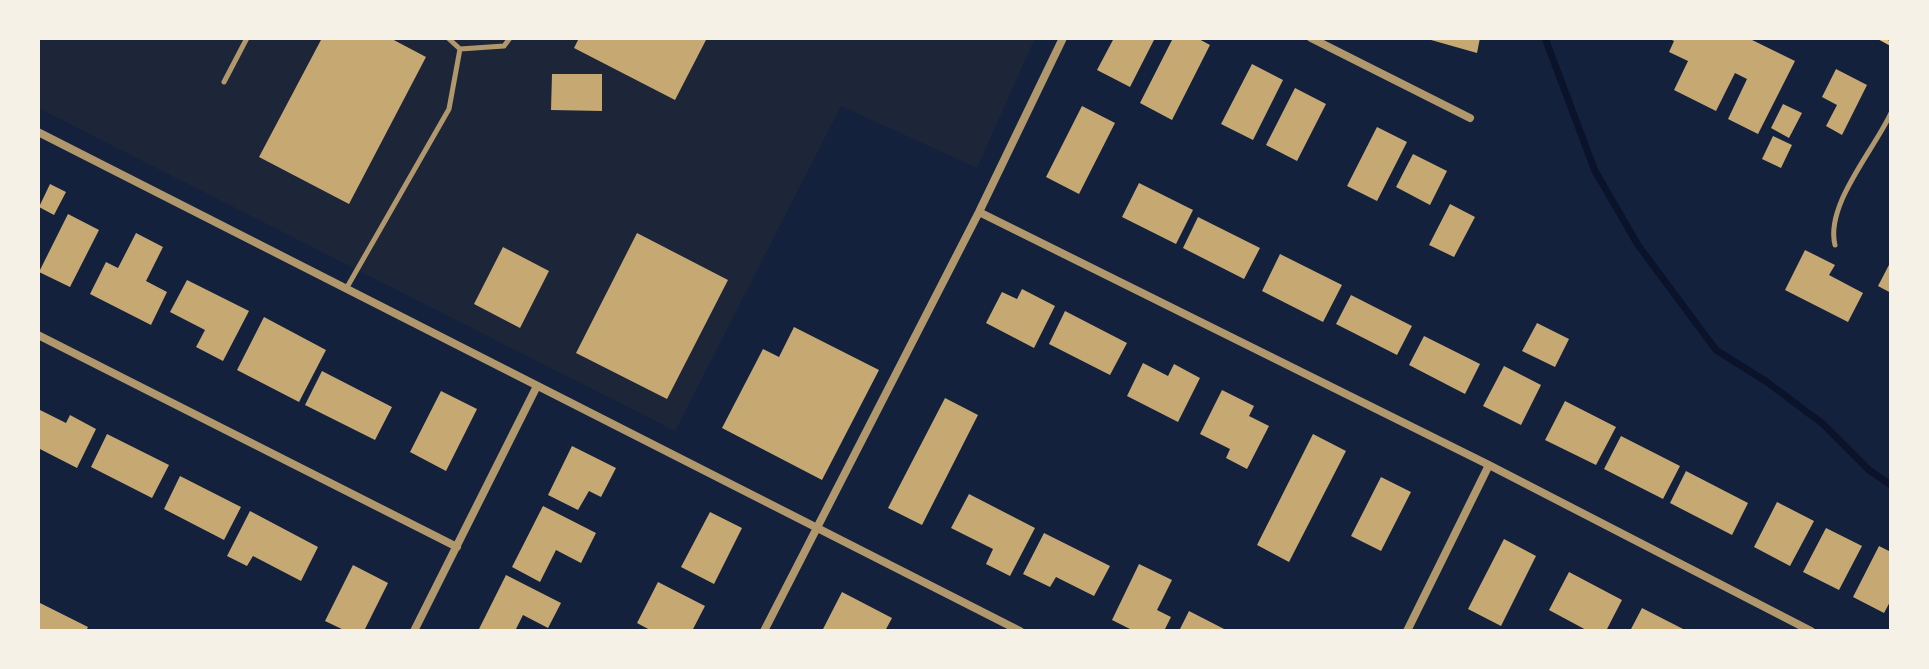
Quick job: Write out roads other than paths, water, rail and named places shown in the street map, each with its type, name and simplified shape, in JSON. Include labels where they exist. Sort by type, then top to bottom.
[{"type":"street","points":[[764,631],[979,212],[1063,38]]},
{"type":"street","points":[[1311,38],[1470,118]]},
{"type":"street","points":[[38,132],[1020,631]]},
{"type":"street","points":[[979,212],[1489,465],[1811,631]]},
{"type":"street","points":[[38,335],[457,547]]},
{"type":"street","points":[[414,631],[537,386]]},
{"type":"street","points":[[1407,631],[1489,465]]},
{"type":"lane","points":[[224,82],[247,38]]},
{"type":"lane","points":[[448,38],[460,49],[504,46],[510,38]]},
{"type":"lane","points":[[346,289],[449,109],[460,49]]},
{"type":"lane","points":[[1835,245],[1831,229],[1839,205],[1891,113]]},
{"type":"waterway","points":[[1545,38],[1595,171],[1638,245],[1716,350],[1767,382],[1823,424],[1869,470],[1891,485]]}]
